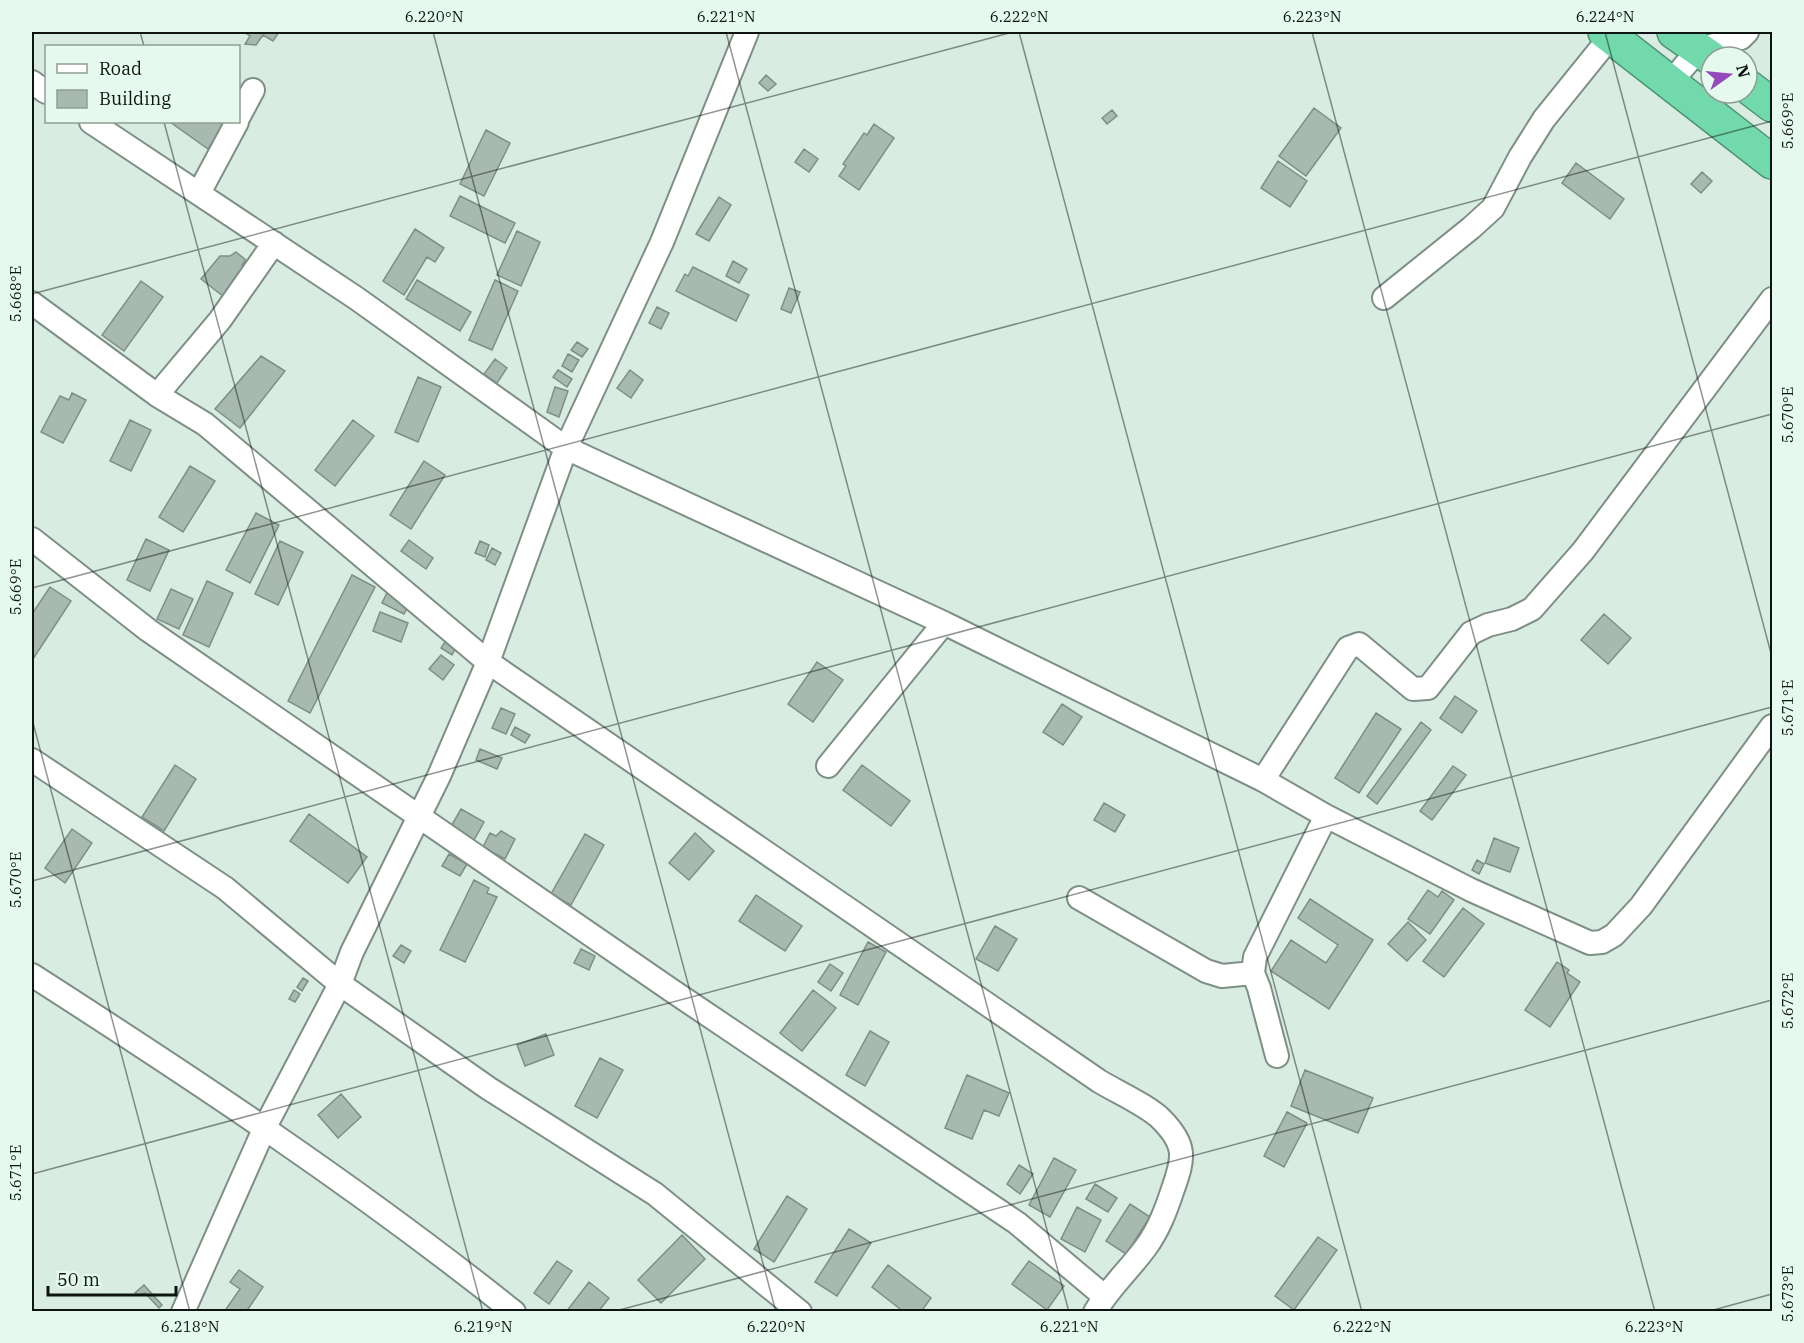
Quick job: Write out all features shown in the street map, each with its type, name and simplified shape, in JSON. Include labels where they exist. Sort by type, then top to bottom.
[{"type":"highway","points":[[1608,34],[1773,162]]},
{"type":"highway","points":[[1759,95],[1773,105]]},
{"type":"street","points":[[190,1308],[265,1127],[340,984],[352,952],[439,776],[488,662],[566,448],[662,242],[747,32]]},
{"type":"street","points":[[1670,83],[1694,46],[1741,38],[1747,32]]},
{"type":"street","points":[[1384,298],[1472,228],[1493,208],[1520,157],[1544,119],[1608,34]]},
{"type":"street","points":[[32,82],[45,91]]},
{"type":"street","points":[[240,116],[253,90]]},
{"type":"street","points":[[92,123],[356,298],[566,448],[944,623],[1263,780],[1326,816],[1471,890],[1590,943],[1602,942],[1614,935],[1641,906],[1773,726]]},
{"type":"street","points":[[199,194],[236,123]]},
{"type":"street","points":[[157,395],[220,321],[274,243]]},
{"type":"street","points":[[1263,780],[1348,648],[1359,644],[1413,690],[1428,688],[1471,633],[1488,625],[1512,619],[1532,609],[1583,551],[1773,299]]},
{"type":"street","points":[[32,303],[157,395],[205,424],[488,662],[1099,1081],[1160,1118],[1179,1142],[1182,1164],[1163,1219],[1147,1245],[1100,1304],[1017,1223],[897,1144],[148,630],[32,539]]},
{"type":"street","points":[[828,766],[944,623]]},
{"type":"street","points":[[32,760],[225,888],[340,984],[488,1088],[655,1194],[800,1311]]},
{"type":"street","points":[[1277,1056],[1253,973],[1255,957],[1326,816]]},
{"type":"street","points":[[1079,898],[1206,971],[1222,976],[1253,973]]},
{"type":"street","points":[[32,975],[265,1127],[454,1264],[514,1311]]},
{"type":"building","points":[[244,32],[279,32],[273,41],[263,35],[256,45],[245,44],[250,36]]},
{"type":"building","points":[[766,75],[776,84],[768,91],[759,83]]},
{"type":"building","points":[[1314,108],[1341,128],[1306,176],[1279,156]]},
{"type":"building","points":[[1112,110],[1117,116],[1107,124],[1102,118]]},
{"type":"building","points":[[171,123],[220,123],[225,126],[208,149]]},
{"type":"building","points":[[874,124],[894,138],[859,190],[839,176],[846,166],[843,164],[864,133],[867,135]]},
{"type":"building","points":[[486,130],[510,143],[484,196],[460,184]]},
{"type":"building","points":[[804,149],[818,159],[809,172],[795,162]]},
{"type":"building","points":[[1278,161],[1307,181],[1290,207],[1261,188]]},
{"type":"building","points":[[1576,163],[1624,199],[1610,219],[1562,183]]},
{"type":"building","points":[[1702,172],[1712,181],[1701,193],[1691,184]]},
{"type":"building","points":[[460,196],[515,223],[505,243],[450,216]]},
{"type":"building","points":[[719,197],[731,205],[709,241],[696,234]]},
{"type":"building","points":[[415,229],[444,248],[435,262],[427,257],[404,295],[383,281]]},
{"type":"building","points":[[517,231],[540,242],[521,286],[497,275]]},
{"type":"building","points":[[236,252],[246,260],[242,265],[246,269],[224,297],[201,279],[220,256],[230,256]]},
{"type":"building","points":[[733,261],[747,269],[739,283],[726,276]]},
{"type":"building","points":[[693,267],[749,295],[736,321],[676,291],[685,274],[688,276]]},
{"type":"building","points":[[417,280],[471,312],[460,331],[406,299]]},
{"type":"building","points":[[495,280],[518,291],[492,350],[469,340]]},
{"type":"building","points":[[141,281],[163,297],[124,351],[102,335]]},
{"type":"building","points":[[789,288],[800,292],[791,313],[781,309]]},
{"type":"building","points":[[657,307],[669,313],[661,329],[649,323]]},
{"type":"building","points":[[577,342],[588,349],[582,357],[571,350]]},
{"type":"building","points":[[568,354],[579,360],[572,372],[562,366]]},
{"type":"building","points":[[261,356],[285,371],[240,428],[215,409]]},
{"type":"building","points":[[495,359],[507,368],[497,383],[484,374]]},
{"type":"building","points":[[558,370],[572,379],[567,387],[553,377]]},
{"type":"building","points":[[630,370],[643,380],[631,398],[617,388]]},
{"type":"building","points":[[418,377],[441,387],[418,442],[395,432]]},
{"type":"building","points":[[555,387],[568,391],[559,417],[547,412]]},
{"type":"building","points":[[72,393],[86,400],[63,443],[41,432],[60,396],[69,400]]},
{"type":"building","points":[[130,420],[151,430],[131,471],[110,461]]},
{"type":"building","points":[[353,420],[374,436],[335,486],[315,470]]},
{"type":"building","points":[[424,461],[445,475],[411,529],[390,515]]},
{"type":"building","points":[[190,466],[215,481],[183,532],[159,517]]},
{"type":"building","points":[[256,513],[279,525],[250,583],[226,570]]},
{"type":"building","points":[[146,539],[169,550],[150,591],[127,580]]},
{"type":"building","points":[[409,540],[433,558],[426,569],[401,551]]},
{"type":"building","points":[[280,541],[303,552],[278,605],[255,594]]},
{"type":"building","points":[[480,541],[489,545],[485,557],[475,553]]},
{"type":"building","points":[[492,548],[501,553],[495,565],[486,560]]},
{"type":"building","points":[[352,575],[375,587],[310,713],[288,701]]},
{"type":"building","points":[[207,581],[233,593],[209,647],[183,635]]},
{"type":"building","points":[[50,587],[71,601],[33,659],[32,614]]},
{"type":"building","points":[[171,589],[193,599],[179,629],[157,619]]},
{"type":"building","points":[[389,589],[411,601],[404,614],[382,603]]},
{"type":"building","points":[[380,612],[408,623],[401,642],[373,631]]},
{"type":"building","points":[[1604,614],[1631,638],[1608,664],[1581,640]]},
{"type":"building","points":[[447,639],[457,645],[452,655],[441,648]]},
{"type":"building","points":[[441,655],[454,665],[443,680],[429,669]]},
{"type":"building","points":[[817,662],[843,680],[813,722],[788,704]]},
{"type":"building","points":[[1455,696],[1477,711],[1462,733],[1440,718]]},
{"type":"building","points":[[1062,704],[1082,717],[1063,745],[1043,732]]},
{"type":"building","points":[[501,708],[515,714],[506,734],[492,728]]},
{"type":"building","points":[[1376,713],[1401,729],[1359,793],[1335,778]]},
{"type":"building","points":[[1421,722],[1431,730],[1377,804],[1367,796]]},
{"type":"building","points":[[515,727],[530,735],[525,743],[511,735]]},
{"type":"building","points":[[480,749],[502,758],[497,769],[476,760]]},
{"type":"building","points":[[175,765],[196,779],[164,831],[142,817]]},
{"type":"building","points":[[862,765],[910,801],[891,826],[843,790]]},
{"type":"building","points":[[1453,766],[1466,775],[1432,820],[1420,811]]},
{"type":"building","points":[[1104,803],[1125,815],[1115,832],[1094,820]]},
{"type":"building","points":[[461,809],[484,822],[473,842],[450,828]]},
{"type":"building","points":[[309,814],[367,857],[348,883],[290,841]]},
{"type":"building","points":[[72,829],[92,843],[65,883],[45,868]]},
{"type":"building","points":[[501,831],[515,839],[505,859],[483,847],[490,833],[496,836]]},
{"type":"building","points":[[695,833],[714,851],[689,880],[669,863]]},
{"type":"building","points":[[585,834],[604,845],[571,905],[551,894]]},
{"type":"building","points":[[1494,838],[1519,848],[1510,872],[1485,863]]},
{"type":"building","points":[[449,854],[467,864],[460,876],[442,866]]},
{"type":"building","points":[[1477,860],[1484,864],[1479,874],[1472,870]]},
{"type":"building","points":[[474,880],[489,888],[487,893],[497,897],[465,962],[440,950]]},
{"type":"building","points":[[1428,890],[1438,897],[1442,891],[1454,900],[1430,934],[1408,919]]},
{"type":"building","points":[[756,895],[802,926],[785,951],[739,921]]},
{"type":"building","points":[[1310,899],[1373,940],[1329,1009],[1271,971],[1291,940],[1326,963],[1338,945],[1298,918]]},
{"type":"building","points":[[1463,908],[1484,924],[1444,977],[1423,961]]},
{"type":"building","points":[[1408,922],[1426,940],[1407,961],[1388,944]]},
{"type":"building","points":[[995,926],[1017,939],[998,971],[976,959]]},
{"type":"building","points":[[868,942],[886,952],[858,1005],[840,995]]},
{"type":"building","points":[[401,945],[411,951],[404,963],[393,956]]},
{"type":"building","points":[[581,949],[595,956],[589,970],[574,963]]},
{"type":"building","points":[[1557,962],[1569,970],[1567,973],[1580,982],[1550,1027],[1525,1010]]},
{"type":"building","points":[[830,964],[843,973],[831,991],[818,982]]},
{"type":"building","points":[[303,978],[308,981],[302,991],[297,987]]},
{"type":"building","points":[[294,990],[300,994],[295,1002],[289,999]]},
{"type":"building","points":[[813,990],[836,1008],[802,1051],[780,1033]]},
{"type":"building","points":[[870,1031],[889,1042],[865,1086],[846,1075]]},
{"type":"building","points":[[546,1034],[554,1055],[525,1066],[517,1045]]},
{"type":"building","points":[[600,1058],[623,1070],[597,1118],[575,1106]]},
{"type":"building","points":[[1305,1070],[1373,1098],[1358,1133],[1291,1106]]},
{"type":"building","points":[[967,1075],[1009,1093],[999,1116],[984,1110],[972,1139],[945,1128]]},
{"type":"building","points":[[341,1094],[361,1117],[338,1138],[318,1115]]},
{"type":"building","points":[[1287,1112],[1307,1123],[1284,1167],[1264,1156]]},
{"type":"building","points":[[1054,1158],[1076,1170],[1050,1217],[1029,1205]]},
{"type":"building","points":[[1019,1165],[1033,1174],[1020,1194],[1007,1184]]},
{"type":"building","points":[[1095,1184],[1117,1198],[1108,1212],[1086,1199]]},
{"type":"building","points":[[787,1196],[807,1209],[774,1262],[754,1249]]},
{"type":"building","points":[[1130,1204],[1150,1217],[1126,1254],[1106,1241]]},
{"type":"building","points":[[1077,1207],[1101,1220],[1085,1252],[1061,1239]]},
{"type":"building","points":[[849,1229],[871,1243],[837,1296],[815,1282]]},
{"type":"building","points":[[682,1235],[705,1259],[661,1303],[638,1280]]},
{"type":"building","points":[[1318,1237],[1337,1250],[1294,1310],[1275,1296]]},
{"type":"building","points":[[557,1261],[572,1271],[549,1304],[534,1293]]},
{"type":"building","points":[[1029,1261],[1064,1286],[1047,1310],[1012,1284]]},
{"type":"building","points":[[888,1265],[931,1298],[921,1312],[904,1312],[872,1287]]},
{"type":"building","points":[[239,1270],[263,1287],[246,1312],[224,1312],[240,1289],[230,1282]]},
{"type":"building","points":[[589,1282],[609,1298],[598,1312],[566,1312]]},
{"type":"building","points":[[144,1285],[162,1305],[159,1308],[145,1293],[138,1295],[135,1293]]}]
